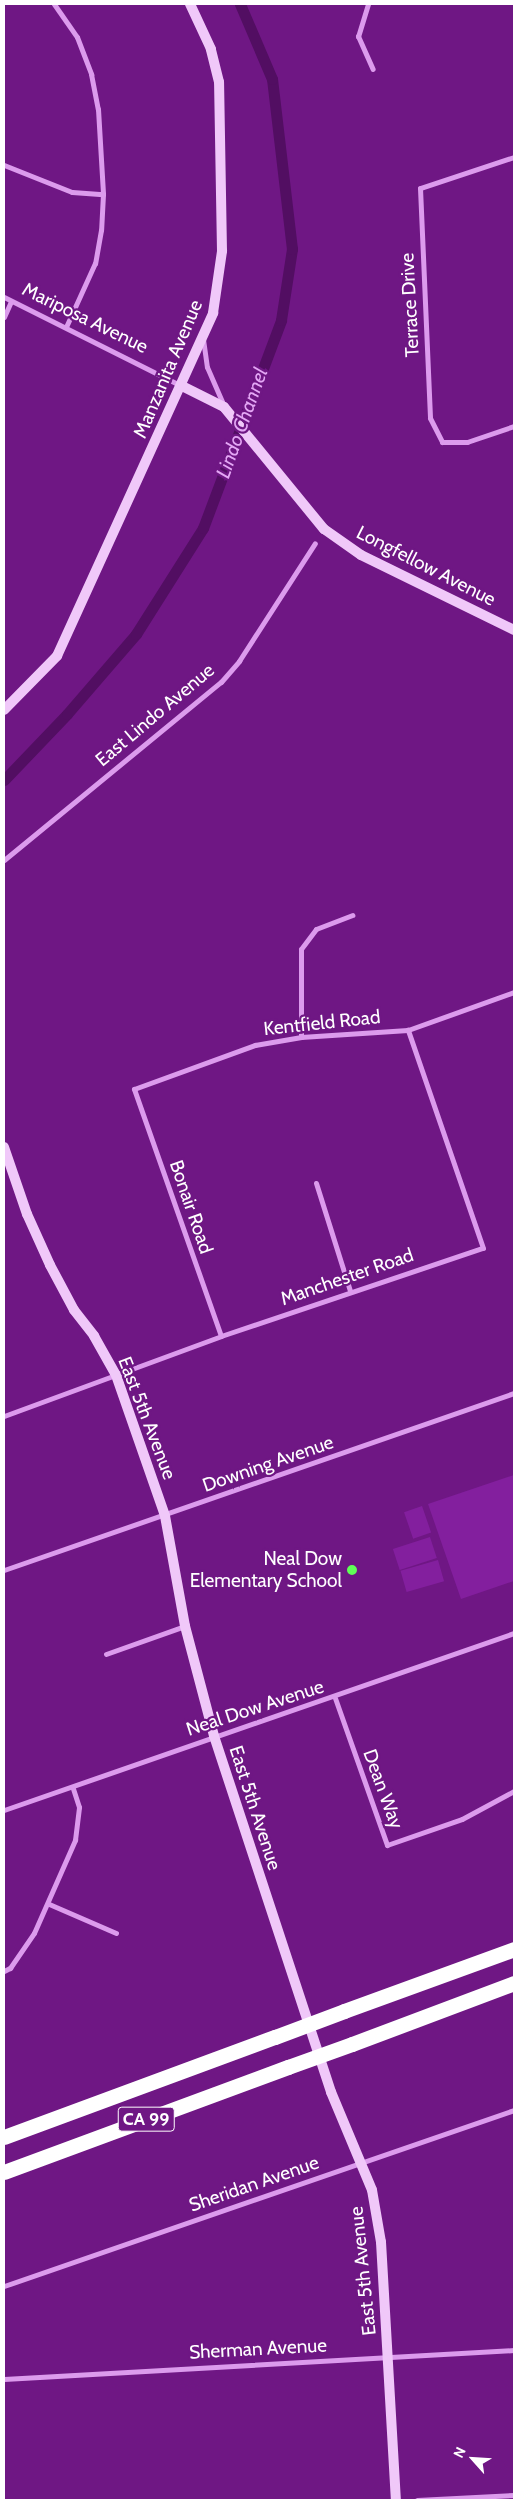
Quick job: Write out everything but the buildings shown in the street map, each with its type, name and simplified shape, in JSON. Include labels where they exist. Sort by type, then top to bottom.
[{"type":"highway","name":"CA 99","points":[[4,2137],[511,1949]]},
{"type":"highway","name":"CA 99","points":[[4,2172],[512,1984]]},
{"type":"street","points":[[54,4],[77,37],[90,74],[98,108],[103,194],[101,230],[95,263],[66,327]]},
{"type":"street","name":"Manzanita Avenue","points":[[4,710],[57,656],[214,313],[222,252],[219,82],[211,49],[190,4]]},
{"type":"street","points":[[368,4],[358,36],[374,68]]},
{"type":"street","name":"Terrace Drive","points":[[514,157],[420,188],[430,418],[442,442],[467,442],[514,426]]},
{"type":"street","points":[[4,165],[72,192],[103,194]]},
{"type":"street","name":"Mariposa Avenue","points":[[4,297],[224,407],[279,471],[324,529]]},
{"type":"street","points":[[4,317],[12,301]]},
{"type":"street","points":[[203,338],[207,367],[224,407]]},
{"type":"street","name":"Longfellow Avenue","points":[[324,529],[361,555],[514,630]]},
{"type":"street","name":"East Lindo Avenue","points":[[4,860],[221,682],[247,650],[315,543]]},
{"type":"street","points":[[301,1037],[301,948],[316,929],[352,915]]},
{"type":"street","name":"Kentfield Road","points":[[134,1089],[229,1052],[301,1037],[408,1030],[514,992]]},
{"type":"street","name":"Manchester Road","points":[[4,1416],[221,1336],[350,1291],[484,1248],[408,1030]]},
{"type":"street","name":"Bonair Road","points":[[134,1089],[221,1336]]},
{"type":"street","name":"East 5th Avenue","points":[[4,1146],[27,1214],[50,1265],[74,1310],[94,1336],[116,1376],[165,1516],[185,1626],[214,1736],[328,2083],[363,2163],[378,2214],[396,2500]]},
{"type":"street","points":[[316,1183],[350,1291]]},
{"type":"street","name":"Downing Avenue","points":[[4,1570],[514,1394]]},
{"type":"street","points":[[106,1654],[185,1626]]},
{"type":"street","name":"Neal Dow Avenue","points":[[4,1810],[73,1788],[214,1736],[334,1698],[514,1634]]},
{"type":"street","name":"Dean Way","points":[[334,1698],[387,1845],[462,1819],[514,1791]]},
{"type":"street","points":[[4,1971],[10,1968],[34,1933],[49,1904],[76,1840],[79,1807],[73,1788]]},
{"type":"street","points":[[49,1904],[116,1933]]},
{"type":"street","name":"Sheridan Avenue","points":[[4,2286],[514,2110]]},
{"type":"street","name":"Sherman Avenue","points":[[4,2379],[514,2350]]},
{"type":"street","points":[[417,2500],[514,2495]]},
{"type":"shaded area","points":[[514,1475],[514,1581],[461,1599],[428,1504]]},
{"type":"shaded area","points":[[422,1506],[431,1532],[413,1539],[404,1512]]},
{"type":"shaded area","points":[[430,1537],[437,1558],[400,1570],[393,1549]]},
{"type":"shaded area","points":[[438,1560],[444,1581],[407,1592],[401,1571]]},
{"type":"waterway","name":"Lindo Channel","points":[[4,780],[67,714],[136,634],[203,528],[281,320],[292,249],[272,79],[240,4]]},
{"type":"place","name":"Neal Dow Elementary School","points":[[352,1570]]}]
